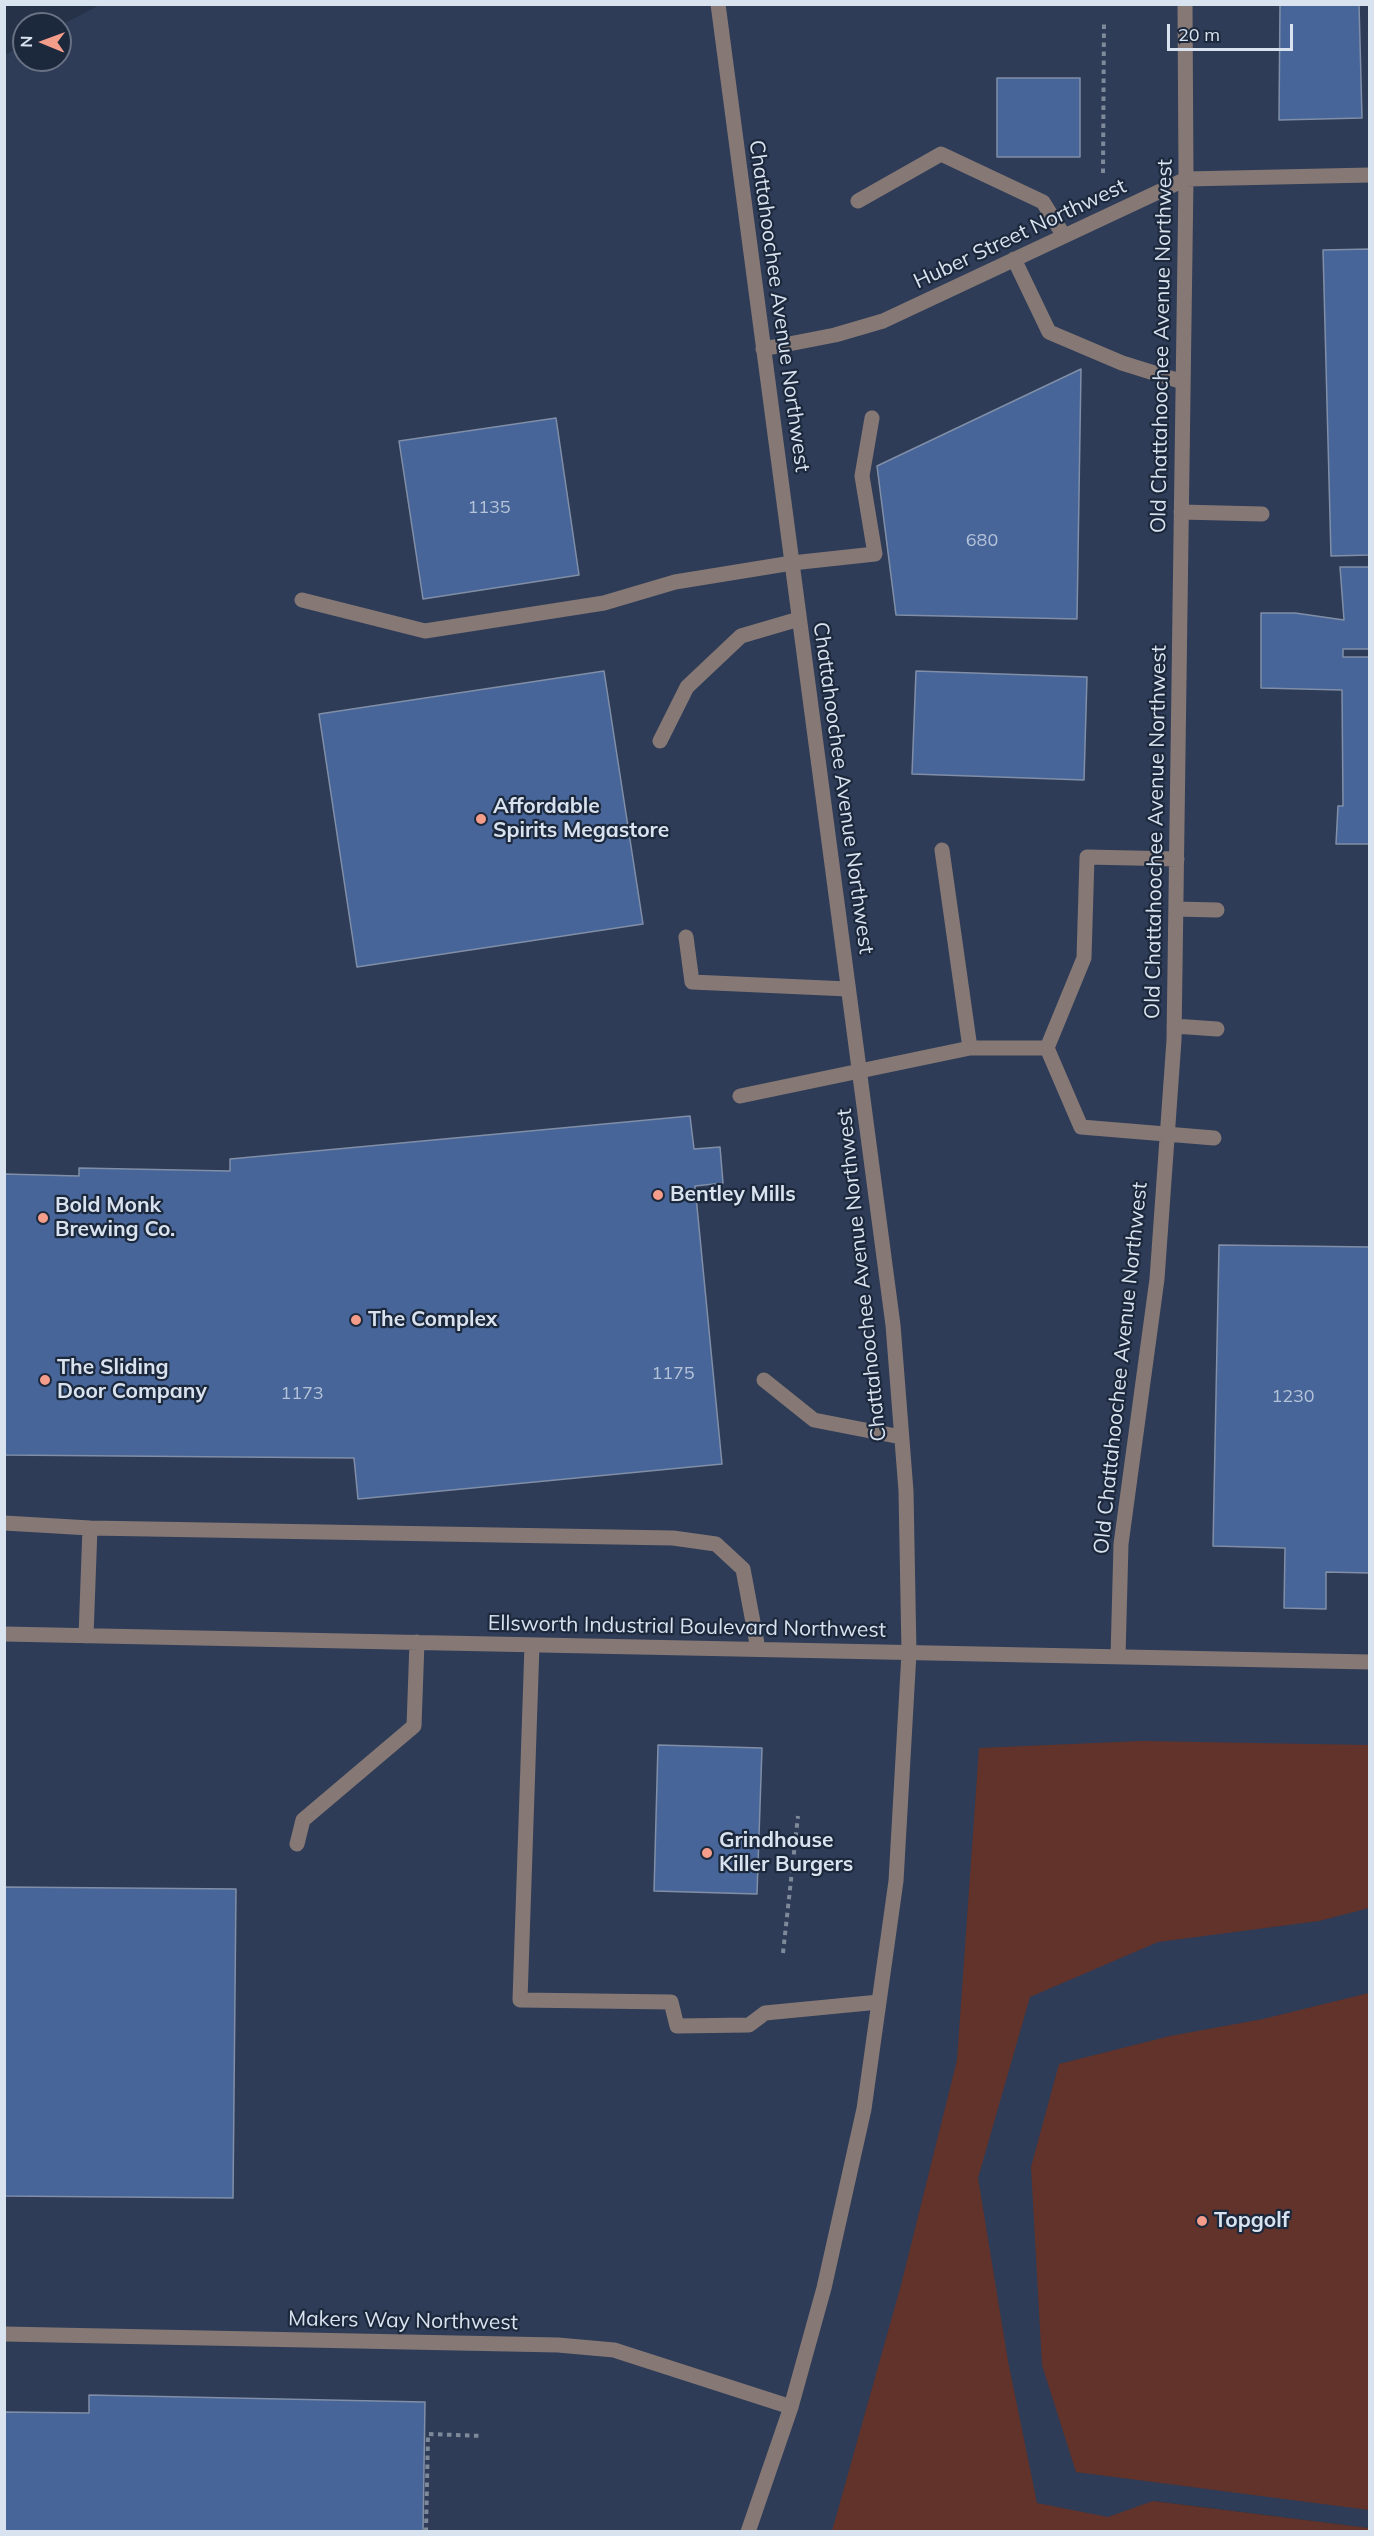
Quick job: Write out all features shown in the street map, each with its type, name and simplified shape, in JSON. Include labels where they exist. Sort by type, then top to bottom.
[{"type":"street","name":"Chattahoochee Avenue Northwest","points":[[718,4],[893,1325],[906,1491],[909,1653],[896,1881],[861,2120],[824,2288],[791,2407],[748,2532]]},
{"type":"street","name":"Old Chattahoochee Avenue Northwest","points":[[1118,1657],[1121,1544],[1157,1279],[1174,1026],[1186,179],[1185,4]]},
{"type":"street","points":[[858,201],[941,154],[1043,202],[1064,236]]},
{"type":"street","name":"Huber Street Northwest","points":[[763,349],[835,335],[883,321],[1186,179],[1370,175]]},
{"type":"street","points":[[1014,260],[1049,332],[1122,363],[1183,382]]},
{"type":"street","points":[[302,600],[425,632],[603,603],[675,582],[792,563],[875,554],[862,476],[872,417]]},
{"type":"street","points":[[1181,512],[1262,514]]},
{"type":"street","points":[[660,741],[687,687],[741,636],[799,619]]},
{"type":"street","points":[[942,850],[970,1048]]},
{"type":"street","points":[[1177,859],[1087,857],[1084,958],[1047,1048],[1081,1127],[1214,1138]]},
{"type":"street","points":[[1176,909],[1217,910]]},
{"type":"street","points":[[687,937],[692,982],[848,989]]},
{"type":"street","points":[[1174,1026],[1217,1029]]},
{"type":"street","points":[[740,1096],[859,1069],[970,1048],[1047,1048]]},
{"type":"street","points":[[764,1380],[814,1420],[902,1437]]},
{"type":"street","points":[[4,1523],[90,1528],[672,1538],[716,1544],[743,1569],[758,1649]]},
{"type":"street","points":[[86,1636],[90,1528]]},
{"type":"street","name":"Ellsworth Industrial Boulevard Northwest","points":[[4,1634],[1370,1662]]},
{"type":"street","points":[[297,1844],[303,1820],[414,1726],[417,1642]]},
{"type":"street","points":[[531,1645],[520,2000],[671,2002],[677,2026],[749,2025],[765,2013],[879,2002]]},
{"type":"street","name":"Makers Way Northwest","points":[[4,2334],[558,2345],[614,2350],[791,2407]]},
{"type":"path","points":[[1103,174],[1104,21]]},
{"type":"path","points":[[783,1953],[798,1816]]},
{"type":"path","points":[[426,2532],[428,2434],[483,2436]]},
{"type":"shaded area","points":[[101,4],[1369,5],[1369,2528],[1154,2501],[1154,2532],[5,2532],[5,55],[12,51],[12,72],[72,72],[72,20]]},
{"type":"shaded area","points":[[1141,1741],[1369,1745],[1369,1908],[1319,1921],[1158,1942],[1030,1997],[978,2178],[1008,2361],[1037,2503],[1108,2517],[1153,2501],[1369,2528],[1369,2531],[832,2531],[901,2285],[957,2060],[979,1748]]},
{"type":"shaded area","name":"Topgolf","points":[[1369,1993],[1369,2510],[1076,2472],[1042,2365],[1031,2167],[1059,2064],[1170,2036],[1263,2019]]},
{"type":"building","points":[[1280,4],[1359,4],[1362,118],[1279,120]]},
{"type":"building","points":[[997,78],[1080,78],[1080,157],[997,157]]},
{"type":"building","points":[[1370,249],[1370,555],[1331,556],[1323,250]]},
{"type":"building","points":[[1081,369],[1077,619],[896,615],[877,466]]},
{"type":"building","points":[[556,418],[579,575],[423,599],[399,441]]},
{"type":"building","points":[[1340,567],[1370,567],[1370,649],[1343,649],[1343,657],[1370,657],[1370,844],[1336,844],[1338,806],[1343,806],[1342,690],[1261,688],[1261,613],[1295,613],[1344,620]]},
{"type":"building","name":"Affordable Spirits Megastore","points":[[604,671],[643,924],[357,967],[319,714]]},
{"type":"building","points":[[916,671],[1087,677],[1084,780],[912,774]]},
{"type":"building","name":"The Complex","points":[[690,1116],[694,1149],[720,1147],[723,1183],[695,1186],[722,1464],[358,1499],[354,1458],[4,1455],[4,1174],[79,1176],[79,1168],[230,1171],[230,1159]]},
{"type":"building","points":[[1219,1245],[1370,1247],[1370,1573],[1326,1572],[1326,1609],[1284,1608],[1285,1548],[1213,1546]]},
{"type":"building","name":"Grindhouse Killer Burgers","points":[[658,1745],[762,1748],[757,1894],[654,1891]]},
{"type":"building","points":[[4,1887],[236,1889],[233,2198],[4,2196]]},
{"type":"building","points":[[89,2395],[425,2402],[423,2532],[4,2532],[4,2412],[89,2413]]},
{"type":"place","name":"Affordable Spirits Megastore","points":[[481,819]]},
{"type":"place","name":"Bentley Mills","points":[[658,1195]]},
{"type":"place","name":"Bold Monk Brewing Co.","points":[[43,1218]]},
{"type":"place","name":"The Complex","points":[[356,1320]]},
{"type":"place","name":"The Sliding Door Company","points":[[45,1380]]},
{"type":"place","name":"Grindhouse Killer Burgers","points":[[707,1853]]},
{"type":"place","name":"Topgolf","points":[[1202,2221]]}]
